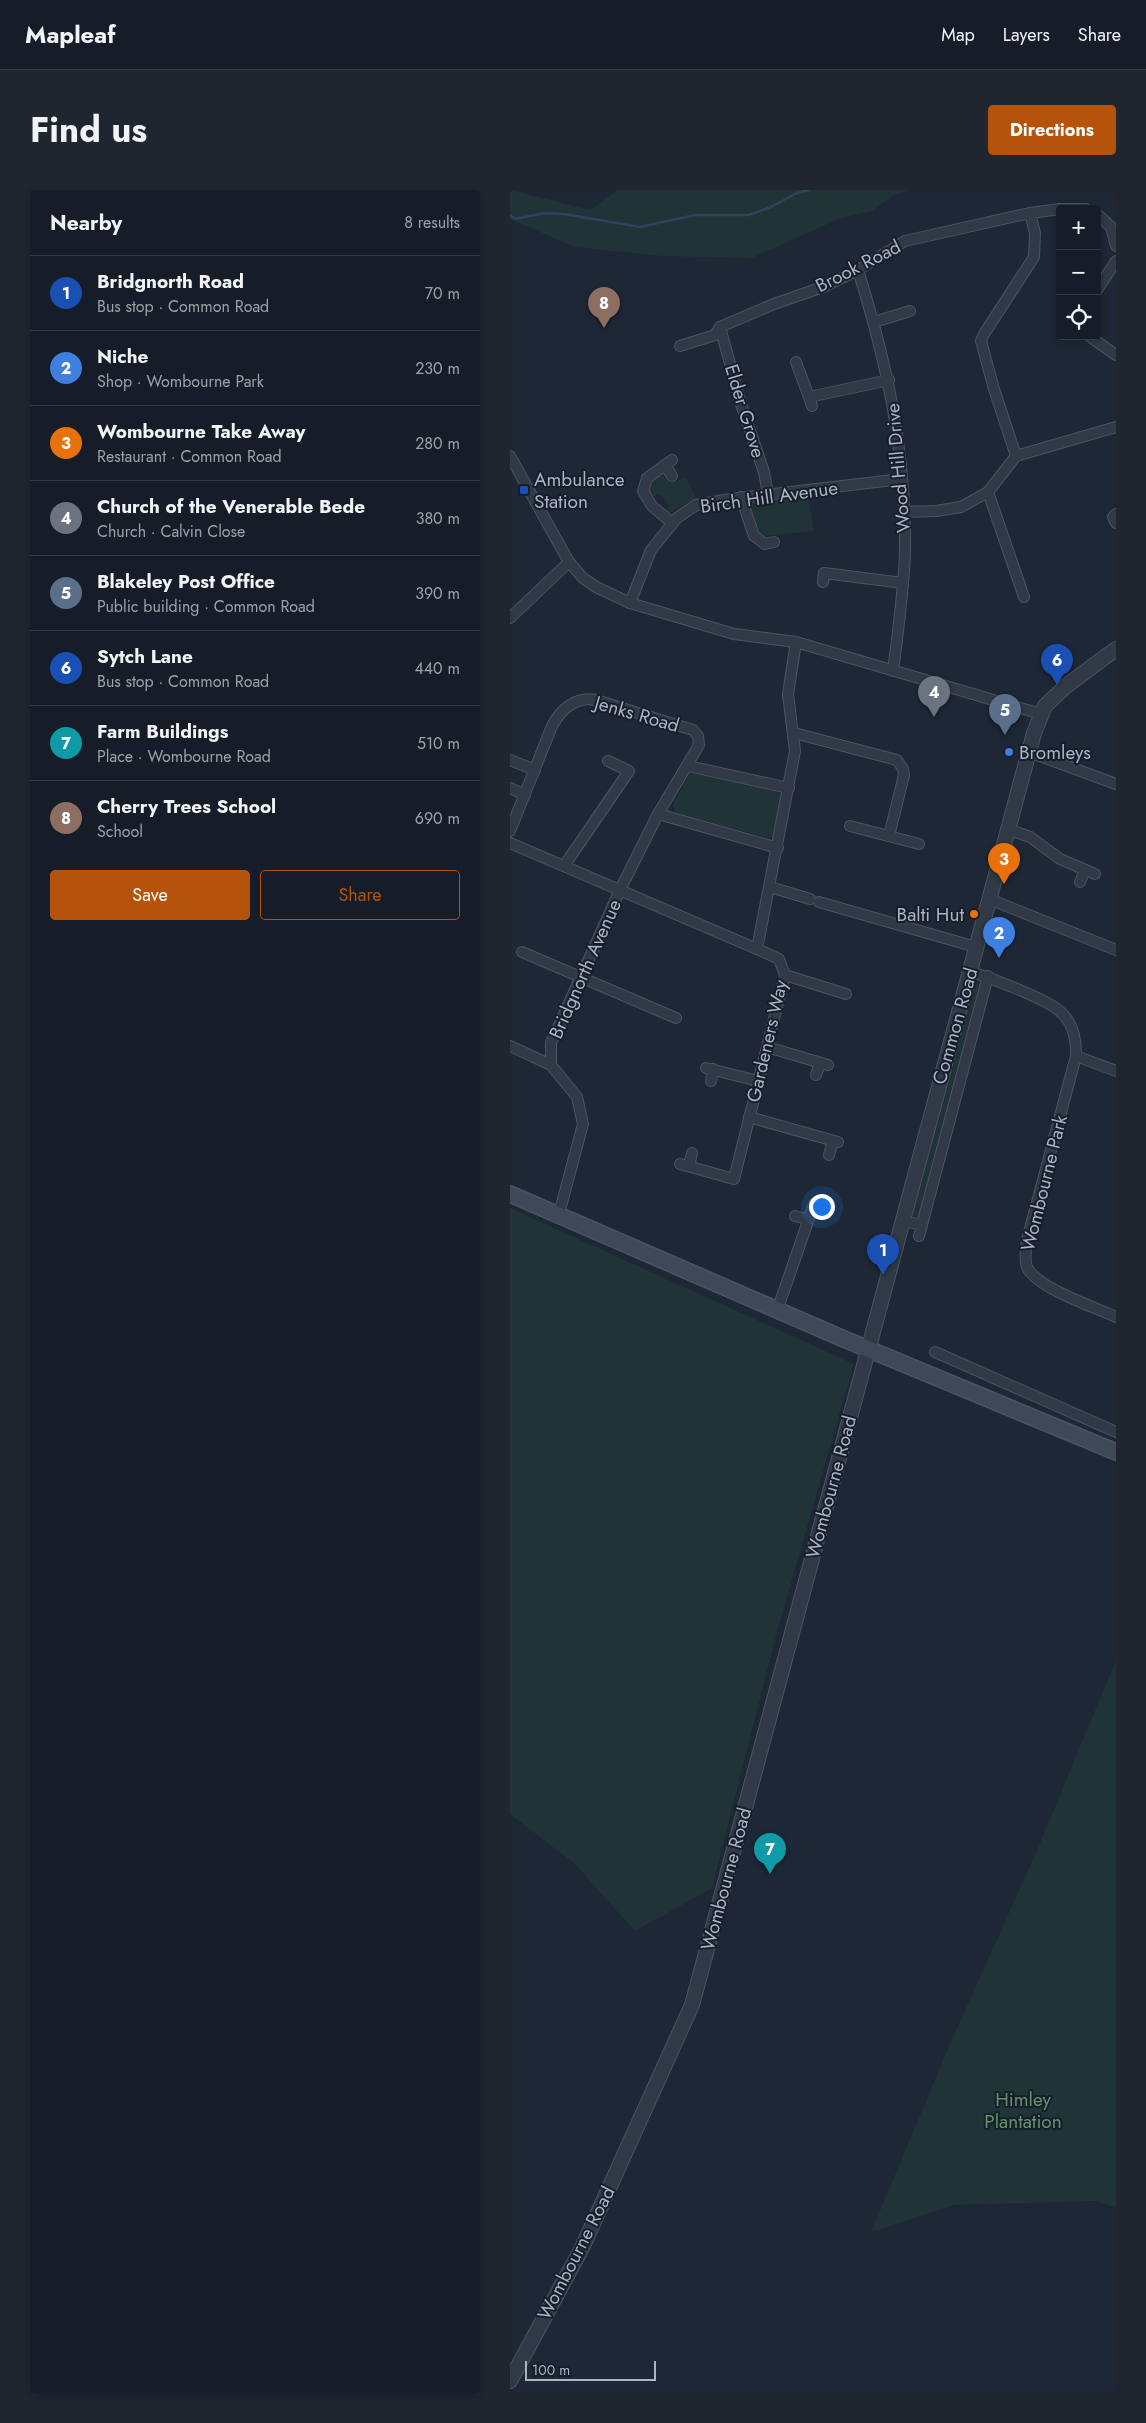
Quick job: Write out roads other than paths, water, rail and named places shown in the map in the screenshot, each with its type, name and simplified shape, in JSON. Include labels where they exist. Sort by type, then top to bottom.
[{"type":"main road","points":[[510,1194],[1116,1452]]},
{"type":"street","name":"Brook Road","points":[[680,346],[715,335],[720,327],[774,304],[823,287],[858,270],[905,241],[1030,212],[1056,209]]},
{"type":"street","points":[[1016,456],[994,389],[982,341],[984,334],[1034,257],[1034,233],[1030,212]]},
{"type":"street","points":[[1101,218],[1111,228],[1116,246]]},
{"type":"street","points":[[1101,284],[1116,261]]},
{"type":"street","name":"Wood Hill Drive","points":[[858,270],[889,380],[897,428],[902,479],[904,512],[903,583],[893,671]]},
{"type":"street","points":[[874,322],[910,311]]},
{"type":"street","name":"Elder Grove","points":[[720,327],[741,404],[764,472],[768,494]]},
{"type":"street","points":[[1095,340],[1116,354]]},
{"type":"street","points":[[796,362],[810,402],[889,380]]},
{"type":"street","points":[[904,512],[936,511],[961,507],[988,492],[1016,456],[1116,427]]},
{"type":"street","points":[[510,456],[569,562],[583,578],[596,587],[630,603],[734,634],[796,642],[1041,714]]},
{"type":"street","points":[[672,476],[668,463],[647,478],[643,491],[652,506],[672,523]]},
{"type":"street","name":"Birch Hill Avenue","points":[[630,603],[651,550],[683,512],[696,505],[741,497],[902,479]]},
{"type":"street","points":[[988,492],[1024,597]]},
{"type":"street","points":[[741,497],[754,536],[765,544],[774,542]]},
{"type":"street","points":[[1116,514],[1113,517],[1116,523]]},
{"type":"street","points":[[510,618],[569,562]]},
{"type":"street","points":[[822,582],[824,573],[903,583]]},
{"type":"street","points":[[757,949],[778,848],[795,751],[788,694],[796,642]]},
{"type":"street","name":"Common Road","points":[[868,1348],[971,972],[1007,829],[1041,714],[1066,686],[1116,649]]},
{"type":"street","name":"Jenks Road","points":[[510,830],[557,716],[575,702],[590,699],[693,730],[698,736],[699,745],[658,814],[620,890]]},
{"type":"street","points":[[794,733],[897,760],[903,769],[904,775],[889,836]]},
{"type":"street","points":[[1029,752],[1116,784]]},
{"type":"street","points":[[510,760],[535,770]]},
{"type":"street","points":[[564,866],[629,771],[608,761]]},
{"type":"street","points":[[688,766],[789,788]]},
{"type":"street","points":[[510,788],[525,795]]},
{"type":"street","points":[[658,814],[778,848]]},
{"type":"street","points":[[850,826],[919,844]]},
{"type":"street","points":[[1007,829],[1037,840],[1060,859],[1095,874]]},
{"type":"street","name":"Gardeners Way","points":[[510,843],[779,959],[785,975],[734,1179],[684,1165],[692,1153]]},
{"type":"street","points":[[1080,882],[1085,870]]},
{"type":"street","points":[[770,887],[976,947]]},
{"type":"street","name":"Bridgnorth Avenue","points":[[559,1214],[583,1124],[577,1097],[551,1065],[551,1043],[620,890]]},
{"type":"street","points":[[989,899],[1116,950]]},
{"type":"street","points":[[522,952],[676,1018]]},
{"type":"street","name":"Wombourne Park","points":[[971,972],[988,976],[1059,1009],[1075,1034],[1076,1056],[1027,1240],[1027,1267],[1040,1283],[1116,1317]]},
{"type":"street","points":[[785,975],[846,994]]},
{"type":"street","name":"Common Road","points":[[919,1236],[988,976]]},
{"type":"street","points":[[510,1046],[551,1065]]},
{"type":"street","points":[[767,1047],[824,1064],[816,1075]]},
{"type":"street","points":[[1076,1056],[1116,1071]]},
{"type":"street","points":[[711,1081],[710,1068],[758,1081]]},
{"type":"street","points":[[749,1117],[835,1141],[829,1155]]},
{"type":"street","points":[[778,1308],[814,1204]]},
{"type":"street","points":[[794,1216],[808,1219]]},
{"type":"street","points":[[904,1221],[922,1225]]},
{"type":"street","name":"Wombourne Road","points":[[510,2381],[582,2248],[692,2005],[868,1348]]},
{"type":"street","points":[[935,1352],[1116,1432]]},
{"type":"street","points":[[986,1398],[995,1379]]},
{"type":"waterway","points":[[510,215],[515,219],[545,213],[564,214],[640,227],[695,215],[749,215],[771,207],[797,193],[809,190]]},
{"type":"place","name":"Cherry Trees School","points":[[604,328]]},
{"type":"place","name":"Ambulance Station","points":[[524,490]]},
{"type":"place","name":"Sytch Lane","points":[[1057,685]]},
{"type":"place","name":"Church of the Venerable Bede","points":[[934,717]]},
{"type":"place","name":"Blakeley Post Office","points":[[1005,735]]},
{"type":"place","name":"Bromleys","points":[[1009,752]]},
{"type":"place","name":"Wombourne Take Away","points":[[1004,884]]},
{"type":"place","name":"Balti Hut","points":[[974,914]]},
{"type":"place","name":"Niche","points":[[999,958]]},
{"type":"place","name":"Bridgnorth Road","points":[[883,1275]]},
{"type":"place","name":"Farm Buildings","points":[[770,1874]]},
{"type":"park label","name":"Himley Plantation","points":[[1023,2110]]}]
